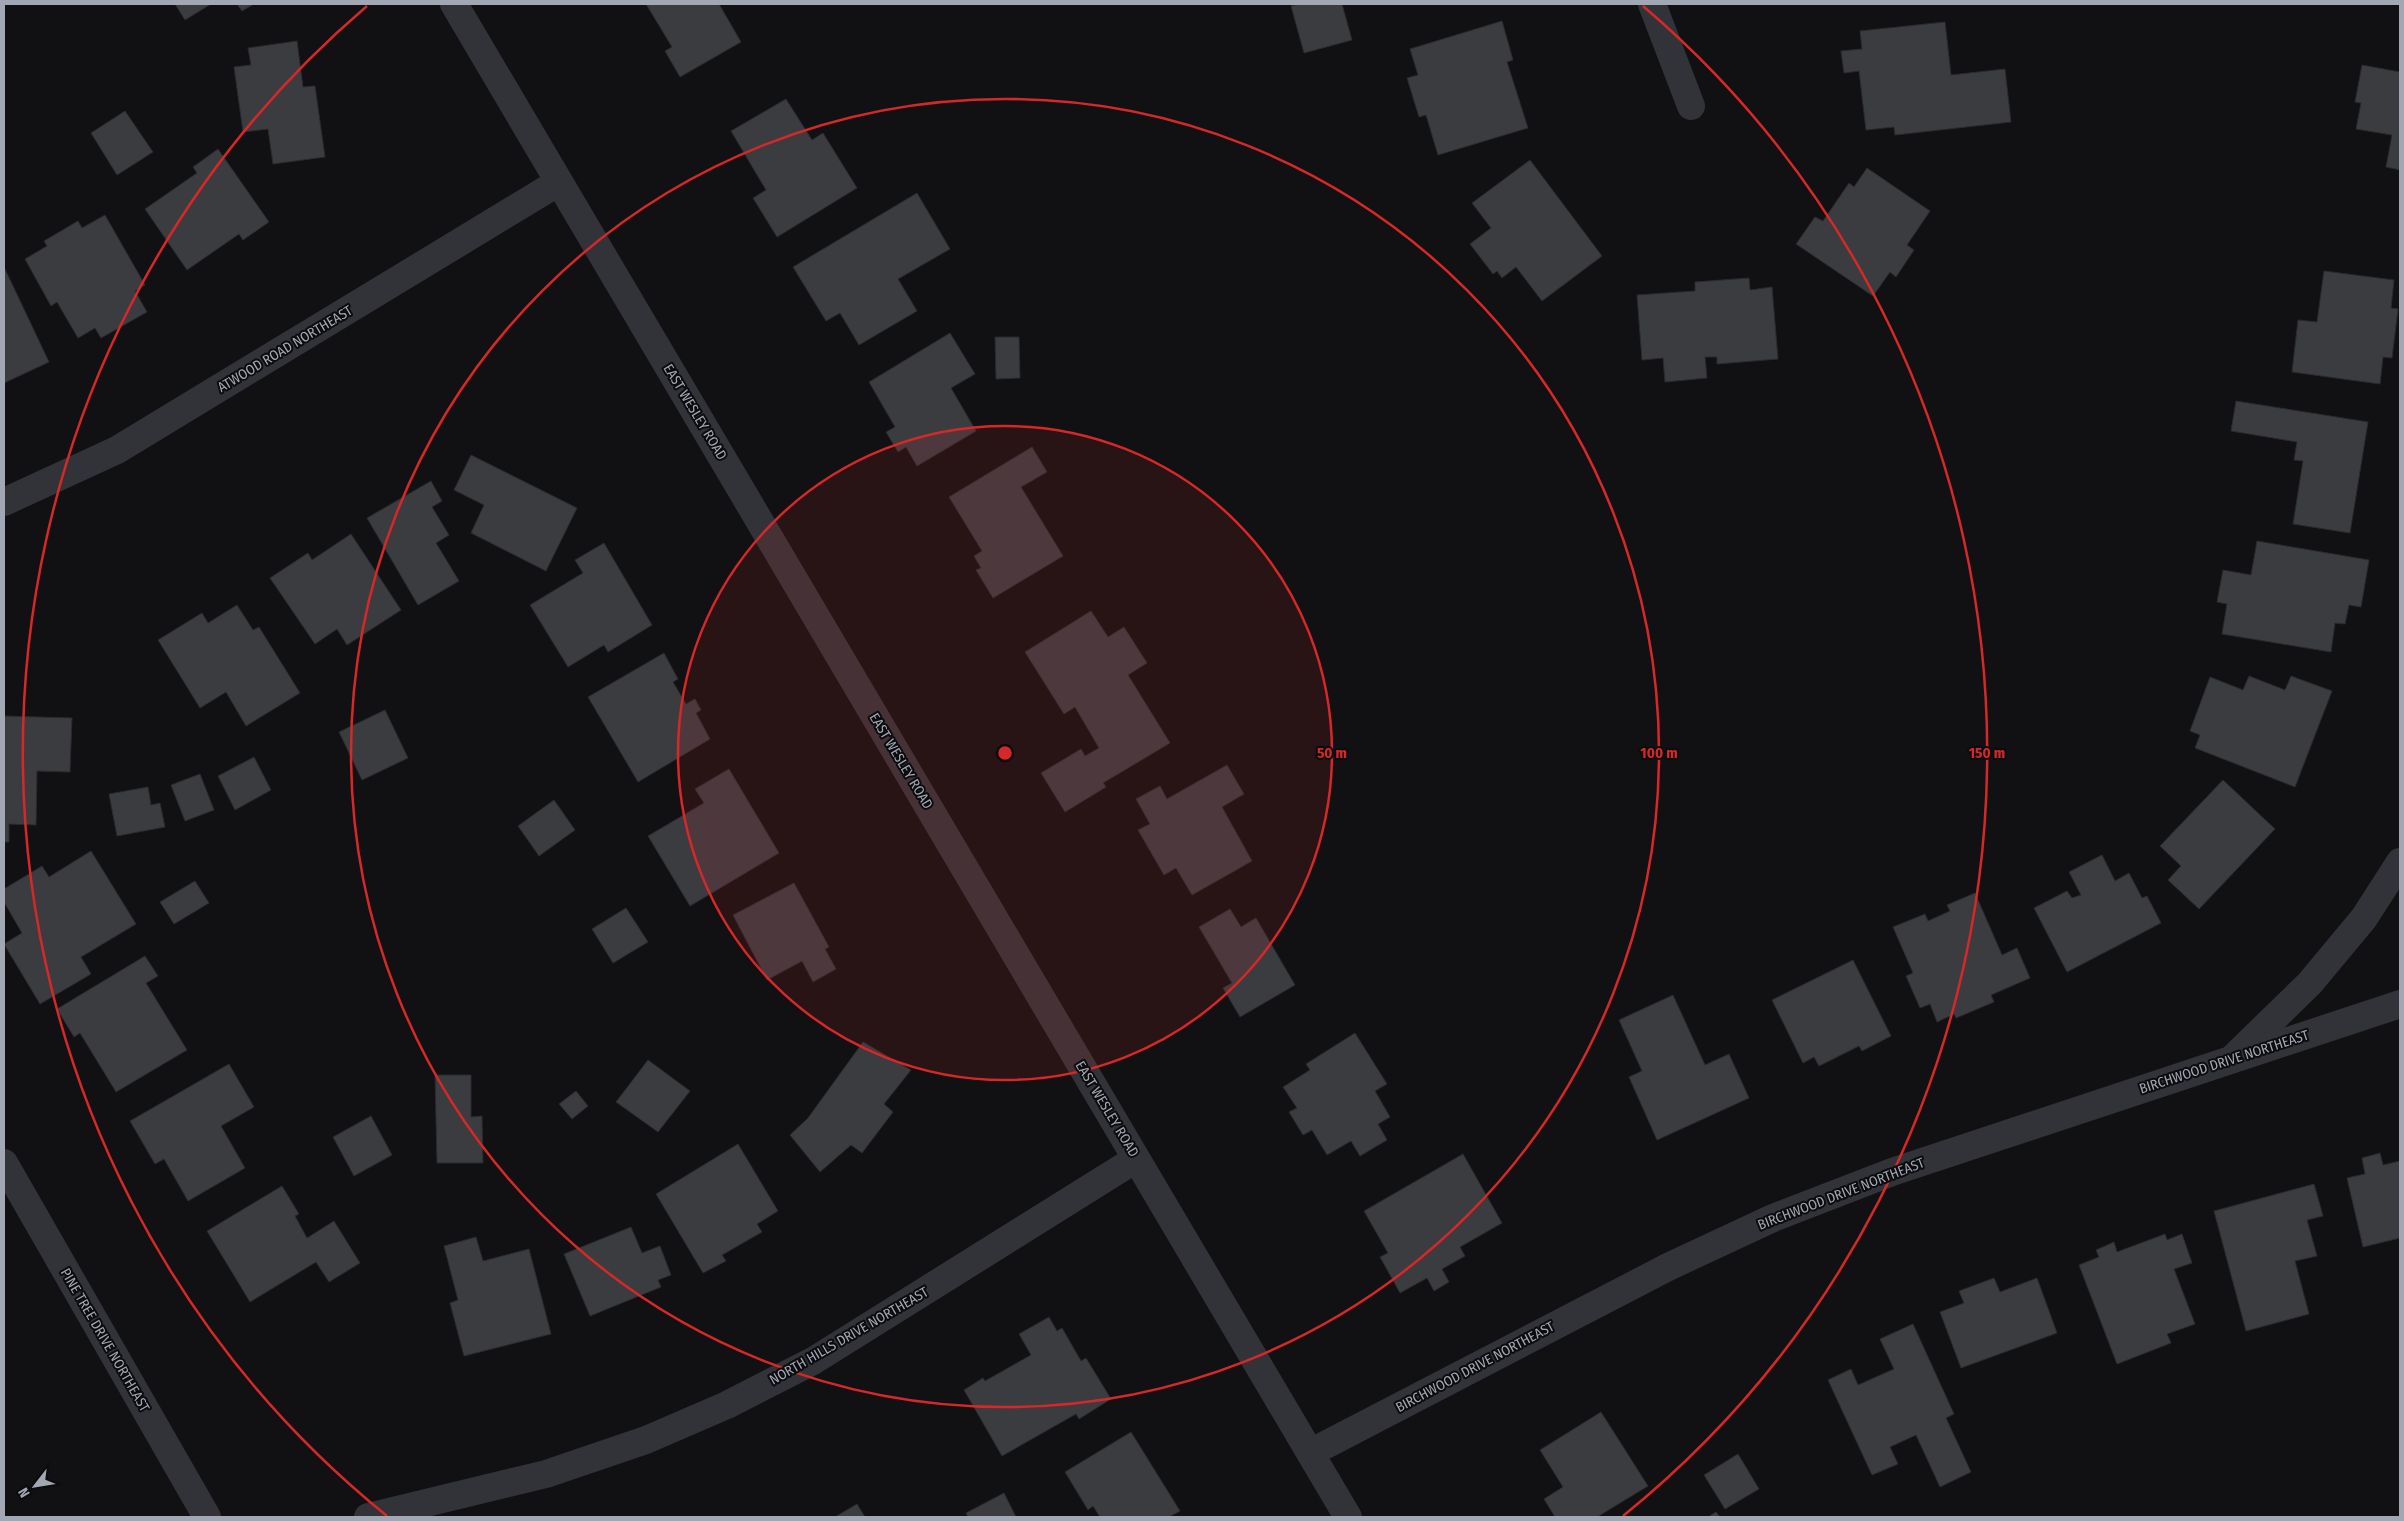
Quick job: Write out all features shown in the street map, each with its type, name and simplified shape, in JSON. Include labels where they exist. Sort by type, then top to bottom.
[{"type":"street","name":"EAST WESLEY ROAD","points":[[454,4],[1348,1517]]},
{"type":"street","points":[[1652,4],[1691,106]]},
{"type":"street","name":"ATWOOD ROAD NORTHEAST","points":[[4,502],[117,450],[559,182]]},
{"type":"street","points":[[2230,1060],[2316,976],[2364,918],[2400,862]]},
{"type":"street","name":"BIRCHWOOD DRIVE NORTHEAST","points":[[1310,1453],[1668,1267],[1773,1218],[1892,1172],[2400,1004]]},
{"type":"street","name":"NORTH HILLS DRIVE NORTHEAST","points":[[368,1517],[546,1474],[646,1440],[727,1405],[813,1361],[1136,1159]]},
{"type":"street","name":"PINE TREE DRIVE NORTHEAST","points":[[4,1163],[207,1517]]},
{"type":"building","points":[[175,4],[211,4],[185,20]]},
{"type":"building","points":[[237,4],[254,4],[242,11]]},
{"type":"building","points":[[646,4],[719,4],[741,42],[680,77],[665,51],[672,47]]},
{"type":"building","points":[[1298,4],[1342,4],[1352,40],[1304,53],[1291,6]]},
{"type":"building","points":[[1502,21],[1513,60],[1507,62],[1528,128],[1438,155],[1426,115],[1419,117],[1407,78],[1418,75],[1410,49]]},
{"type":"building","points":[[1945,22],[1951,75],[2005,69],[2011,122],[1895,135],[1894,127],[1866,130],[1859,71],[1844,73],[1841,51],[1862,49],[1860,31]]},
{"type":"building","points":[[297,41],[303,87],[315,86],[325,157],[273,164],[268,129],[243,132],[234,67],[251,65],[248,48]]},
{"type":"building","points":[[2362,65],[2400,72],[2400,170],[2386,167],[2392,135],[2356,129],[2361,103],[2355,102]]},
{"type":"building","points":[[786,99],[812,140],[823,133],[857,188],[777,237],[753,198],[766,190],[731,131]]},
{"type":"building","points":[[125,111],[153,152],[117,175],[91,133]]},
{"type":"building","points":[[218,149],[269,222],[243,240],[239,234],[187,270],[145,209],[197,173],[193,167]]},
{"type":"building","points":[[1530,160],[1602,256],[1542,301],[1516,267],[1502,278],[1497,271],[1493,274],[1470,244],[1491,228],[1472,203]]},
{"type":"building","points":[[1867,168],[1930,211],[1907,245],[1914,250],[1896,277],[1890,272],[1873,296],[1796,244],[1815,217],[1823,221],[1849,183],[1854,187]]},
{"type":"building","points":[[917,193],[950,249],[898,279],[917,311],[859,345],[840,313],[826,321],[793,267]]},
{"type":"building","points":[[105,215],[145,285],[135,291],[147,312],[101,338],[95,328],[78,338],[57,302],[51,306],[25,259],[47,246],[44,241],[78,221],[82,228]]},
{"type":"building","points":[[4,267],[49,362],[4,383]]},
{"type":"building","points":[[2324,271],[2394,280],[2391,308],[2398,309],[2392,358],[2383,357],[2380,384],[2292,372],[2298,320],[2317,322]]},
{"type":"building","points":[[1749,278],[1750,290],[1772,287],[1778,359],[1717,364],[1717,357],[1705,357],[1707,378],[1665,382],[1663,358],[1642,360],[1637,295],[1695,291],[1695,282]]},
{"type":"building","points":[[950,333],[975,374],[951,388],[976,431],[917,466],[906,447],[898,452],[886,432],[895,427],[869,382]]},
{"type":"building","points":[[995,337],[1019,337],[1020,378],[996,379]]},
{"type":"building","points":[[2236,401],[2368,422],[2350,533],[2293,524],[2303,461],[2294,460],[2297,442],[2231,431]]},
{"type":"building","points":[[1032,447],[1047,472],[1021,487],[1063,556],[993,598],[976,570],[981,568],[974,556],[982,551],[949,497]]},
{"type":"building","points":[[471,455],[577,508],[546,571],[471,533],[484,505],[454,490]]},
{"type":"building","points":[[431,481],[442,501],[432,507],[449,535],[436,543],[459,581],[418,605],[367,518]]},
{"type":"building","points":[[351,534],[401,610],[347,645],[337,629],[315,644],[270,578],[308,553],[312,560]]},
{"type":"building","points":[[2257,541],[2369,560],[2361,607],[2349,605],[2345,624],[2335,623],[2331,652],[2222,634],[2227,604],[2217,602],[2223,570],[2251,575]]},
{"type":"building","points":[[604,543],[652,625],[608,652],[604,645],[568,667],[530,605],[583,573],[575,560]]},
{"type":"building","points":[[237,605],[253,630],[259,627],[300,693],[246,726],[226,692],[200,708],[158,640],[202,613],[208,623]]},
{"type":"building","points":[[1091,611],[1108,637],[1124,627],[1147,663],[1128,675],[1170,743],[1103,783],[1106,787],[1065,812],[1041,773],[1081,749],[1085,756],[1099,748],[1075,707],[1064,714],[1025,652]]},
{"type":"building","points":[[664,653],[678,679],[673,682],[686,704],[695,699],[701,710],[696,713],[710,739],[638,782],[588,697]]},
{"type":"building","points":[[2249,676],[2285,690],[2291,676],[2332,691],[2295,787],[2195,748],[2200,735],[2190,731],[2210,677],[2243,690]]},
{"type":"building","points":[[385,710],[408,758],[362,780],[339,732]]},
{"type":"building","points":[[4,716],[72,718],[70,772],[37,771],[36,825],[9,824],[9,842],[4,842]]},
{"type":"building","points":[[254,757],[271,790],[235,810],[218,776]]},
{"type":"building","points":[[1227,765],[1244,794],[1222,807],[1252,861],[1192,895],[1176,868],[1164,875],[1138,830],[1150,824],[1136,799],[1160,786],[1167,799]]},
{"type":"building","points":[[729,769],[779,853],[690,906],[648,836],[704,803],[695,789]]},
{"type":"building","points":[[200,774],[214,810],[185,821],[171,785]]},
{"type":"building","points":[[2223,780],[2275,829],[2199,909],[2168,880],[2181,866],[2160,846]]},
{"type":"building","points":[[148,787],[151,805],[160,803],[165,827],[117,836],[109,794]]},
{"type":"building","points":[[554,800],[575,830],[539,856],[518,826]]},
{"type":"building","points":[[91,851],[136,924],[81,957],[91,974],[40,1004],[4,944],[22,933],[4,902],[4,889],[42,866],[49,877]]},
{"type":"building","points":[[2102,855],[2115,881],[2129,873],[2142,898],[2147,896],[2161,923],[2067,972],[2034,908],[2067,891],[2072,898],[2081,895],[2069,872]]},
{"type":"building","points":[[195,881],[209,903],[174,924],[160,902]]},
{"type":"building","points":[[794,883],[829,947],[825,949],[836,969],[813,982],[802,961],[767,980],[733,915]]},
{"type":"building","points":[[1975,893],[2002,955],[2017,948],[2030,978],[1991,995],[1994,1002],[1956,1018],[1954,1014],[1937,1022],[1930,1004],[1920,1008],[1906,976],[1913,973],[1893,927],[1925,914],[1928,921],[1950,911],[1947,905]]},
{"type":"building","points":[[626,908],[648,942],[613,963],[592,929]]},
{"type":"building","points":[[1230,909],[1241,927],[1256,918],[1295,985],[1240,1017],[1223,988],[1232,983],[1199,927]]},
{"type":"building","points":[[145,956],[158,976],[146,983],[187,1050],[116,1092],[80,1033],[74,1037],[57,1009]]},
{"type":"building","points":[[1853,960],[1891,1036],[1862,1051],[1859,1046],[1819,1066],[1814,1057],[1803,1063],[1772,1000]]},
{"type":"building","points":[[1673,995],[1705,1065],[1729,1054],[1749,1098],[1657,1140],[1629,1077],[1642,1071],[1619,1020]]},
{"type":"building","points":[[1355,1033],[1387,1084],[1375,1091],[1390,1117],[1378,1124],[1387,1140],[1360,1156],[1351,1141],[1327,1155],[1312,1130],[1303,1135],[1289,1112],[1297,1108],[1283,1087],[1310,1070],[1306,1064]]},
{"type":"building","points":[[863,1042],[911,1070],[884,1104],[893,1112],[862,1153],[851,1145],[820,1172],[790,1135],[808,1118]]},
{"type":"building","points":[[648,1060],[690,1091],[658,1132],[616,1102]]},
{"type":"building","points":[[229,1064],[254,1107],[221,1126],[245,1168],[188,1201],[164,1159],[155,1164],[130,1121]]},
{"type":"building","points":[[435,1075],[471,1075],[471,1117],[482,1116],[483,1163],[437,1163]]},
{"type":"building","points":[[576,1091],[588,1106],[572,1119],[559,1104]]},
{"type":"building","points":[[371,1116],[392,1155],[354,1176],[333,1137]]},
{"type":"building","points":[[738,1144],[778,1211],[757,1224],[762,1232],[722,1255],[726,1261],[703,1273],[656,1194]]},
{"type":"building","points":[[2380,1153],[2383,1165],[2400,1161],[2400,1238],[2363,1247],[2347,1178],[2365,1174],[2362,1158]]},
{"type":"building","points":[[1463,1154],[1502,1223],[1460,1247],[1465,1256],[1442,1269],[1449,1282],[1434,1291],[1427,1278],[1400,1293],[1380,1257],[1388,1253],[1364,1211]]},
{"type":"building","points":[[2314,1184],[2323,1216],[2307,1220],[2317,1256],[2295,1261],[2309,1314],[2246,1331],[2214,1211]]},
{"type":"building","points":[[282,1186],[299,1214],[295,1216],[307,1238],[334,1221],[360,1263],[329,1282],[316,1262],[250,1302],[207,1231]]},
{"type":"building","points":[[631,1227],[642,1253],[660,1246],[671,1275],[658,1280],[661,1287],[590,1316],[564,1254]]},
{"type":"building","points":[[2165,1234],[2167,1240],[2182,1234],[2192,1263],[2174,1269],[2195,1324],[2167,1334],[2171,1343],[2117,1364],[2079,1265],[2099,1257],[2096,1250],[2114,1242],[2117,1252]]},
{"type":"building","points":[[476,1237],[483,1261],[529,1249],[551,1334],[464,1356],[450,1303],[458,1300],[444,1246]]},
{"type":"building","points":[[1994,1278],[2000,1292],[2037,1278],[2057,1333],[1961,1368],[1940,1312],[1964,1303],[1959,1291]]},
{"type":"building","points":[[1049,1317],[1057,1331],[1062,1328],[1081,1361],[1086,1358],[1111,1399],[1079,1419],[1076,1414],[1002,1456],[964,1390],[983,1378],[985,1381],[1031,1355],[1019,1334]]},
{"type":"building","points":[[1913,1324],[1954,1414],[1946,1418],[1971,1472],[1940,1487],[1916,1435],[1890,1447],[1898,1464],[1872,1475],[1828,1380],[1851,1369],[1858,1385],[1894,1369],[1880,1339]]},
{"type":"building","points":[[1601,1412],[1648,1486],[1597,1517],[1555,1517],[1544,1499],[1563,1487],[1540,1450]]},
{"type":"building","points":[[1131,1432],[1180,1511],[1169,1517],[1100,1517],[1093,1506],[1088,1510],[1065,1472]]},
{"type":"building","points":[[1738,1454],[1759,1489],[1725,1509],[1704,1475]]},
{"type":"building","points":[[1004,1493],[1016,1517],[968,1517],[966,1513]]},
{"type":"building","points":[[857,1504],[865,1517],[835,1517]]},
{"type":"building","points":[[1716,1512],[1720,1517],[1708,1517]]}]
